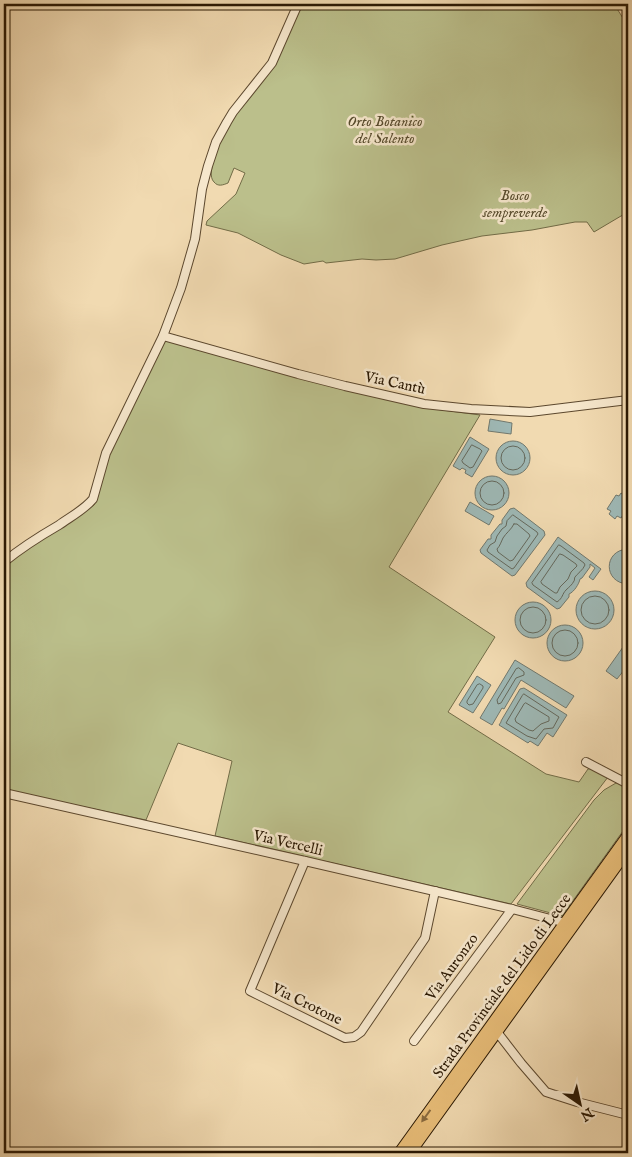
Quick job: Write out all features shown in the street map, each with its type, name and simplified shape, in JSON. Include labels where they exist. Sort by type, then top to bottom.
[{"type":"main road","name":"Strada Provinciale del Lido di Lecce","points":[[399,1153],[628,835]]},
{"type":"main road","name":"Strada Provinciale del Lido di Lecce","points":[[410,1153],[628,850]]},
{"type":"street","points":[[4,562],[35,539],[80,511],[93,499],[106,453],[163,336],[181,288],[195,238],[202,189],[216,142],[233,112],[272,63],[298,4]]},
{"type":"street","points":[[625,4],[628,8]]},
{"type":"street","name":"Via Cantù","points":[[163,336],[308,377],[424,404],[470,409],[530,412],[628,400]]},
{"type":"street","points":[[586,762],[628,784]]},
{"type":"street","name":"Via Vercelli","points":[[4,793],[512,908],[566,923]]},
{"type":"street","name":"Via Crotone","points":[[305,861],[250,991],[345,1038],[354,1037],[362,1032],[424,938],[436,891]]},
{"type":"street","name":"Via Auronzo","points":[[414,1041],[512,908]]},
{"type":"street","points":[[497,1032],[546,1092],[628,1115]]},
{"type":"green space","name":"Orto Botanico del Salento","points":[[301,4],[614,4],[628,26],[628,213],[594,232],[587,222],[575,222],[532,230],[482,236],[442,245],[395,259],[362,259],[326,263],[323,261],[304,264],[281,255],[238,233],[206,225],[207,221],[236,194],[245,173],[234,168],[228,183],[219,185],[214,182],[211,170],[220,143],[230,122],[255,88]]},
{"type":"green space","points":[[166,340],[420,407],[480,415],[389,567],[495,637],[448,712],[546,774],[579,782],[588,769],[593,768],[608,777],[511,904],[215,836],[232,761],[178,743],[146,820],[4,790],[4,567],[32,545],[94,505],[107,458],[162,343]]},
{"type":"green space","points":[[616,783],[628,788],[628,824],[562,916],[517,904],[594,800],[604,790]]},
{"type":"water","points":[[490,419],[512,423],[511,434],[488,431]]},
{"type":"water","points":[[470,437],[489,449],[472,477],[465,473],[466,470],[462,468],[460,470],[453,466]]},
{"type":"water","points":[[513,441],[520,442],[525,446],[529,451],[529,465],[525,470],[520,474],[513,475],[506,474],[501,470],[497,465],[496,458],[497,451],[501,446],[506,442]]},
{"type":"water","points":[[492,476],[504,481],[509,493],[504,505],[492,510],[480,505],[475,493],[480,481]]},
{"type":"water","points":[[621,493],[628,497],[628,507],[621,518],[617,516],[615,519],[609,514],[611,511],[607,509],[616,495],[619,496]]},
{"type":"water","points":[[470,502],[494,516],[489,525],[465,511]]},
{"type":"water","points":[[514,508],[544,531],[545,535],[515,575],[512,576],[481,553],[480,550],[488,539],[491,539],[491,535],[500,524],[502,524],[502,520],[510,509]]},
{"type":"water","points":[[558,537],[601,569],[593,580],[589,577],[595,568],[590,564],[590,567],[580,579],[576,588],[569,594],[569,597],[560,608],[557,609],[527,587],[526,583]]},
{"type":"water","points":[[628,549],[628,584],[614,578],[610,573],[609,566],[610,560],[614,555]]},
{"type":"water","points":[[595,591],[608,597],[614,610],[608,623],[595,629],[582,623],[576,610],[582,597]]},
{"type":"water","points":[[533,602],[546,607],[551,620],[546,633],[533,638],[520,633],[515,620],[520,607]]},
{"type":"water","points":[[565,625],[578,630],[583,643],[578,656],[565,661],[552,656],[547,643],[552,630]]},
{"type":"water","points":[[628,640],[628,665],[617,679],[606,671]]},
{"type":"water","points":[[515,660],[574,696],[566,708],[521,680],[492,725],[480,718]]},
{"type":"water","points":[[477,676],[491,685],[473,713],[459,705]]},
{"type":"water","points":[[524,688],[567,715],[553,737],[547,733],[538,746],[530,741],[528,743],[499,725],[520,689]]},
{"type":"park label","name":"Bosco sempreverde","points":[[515,204]]}]
